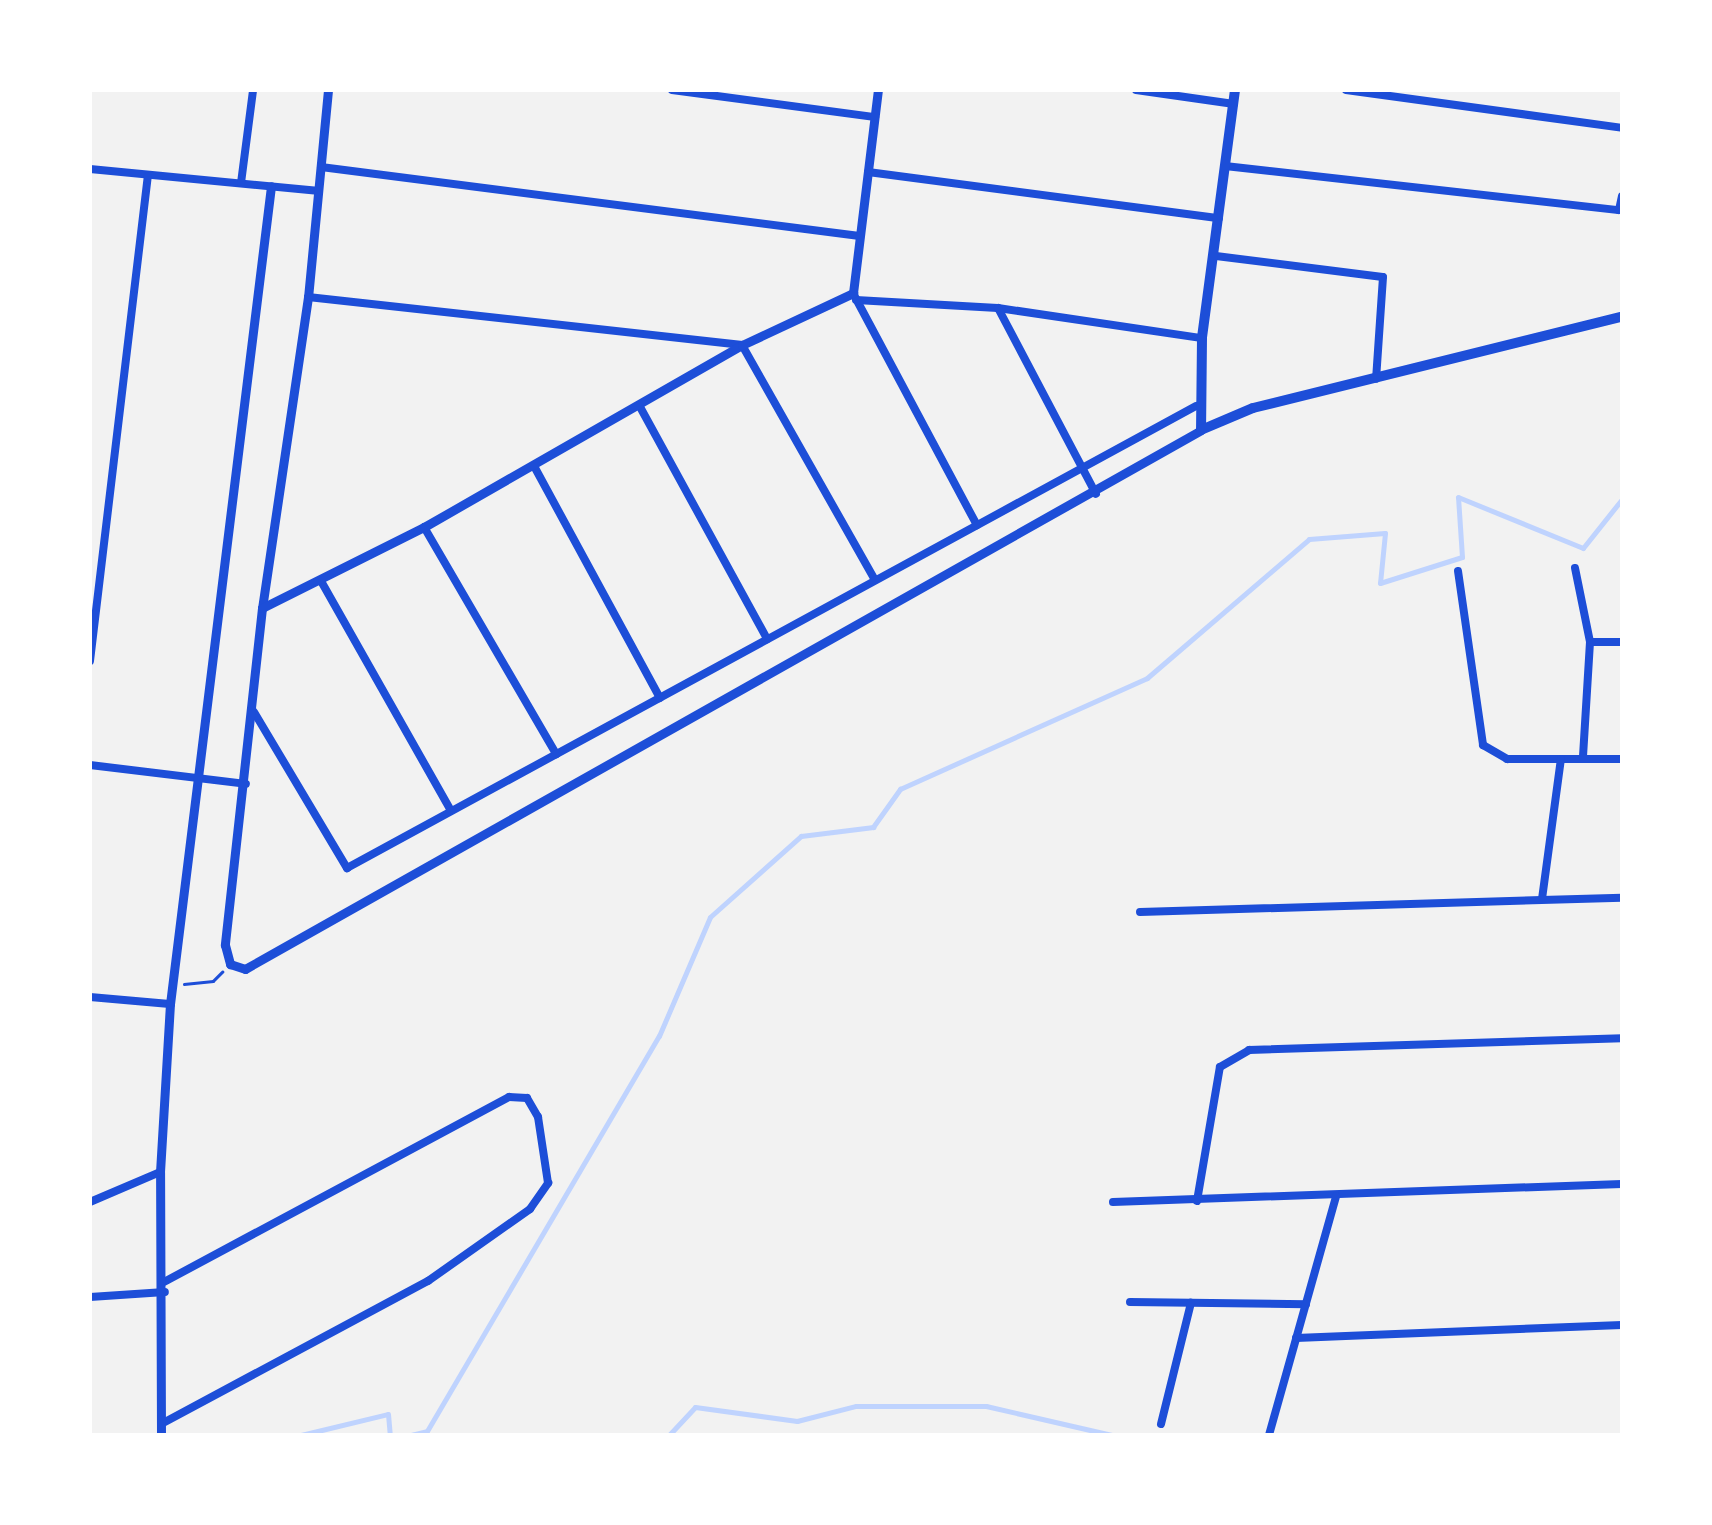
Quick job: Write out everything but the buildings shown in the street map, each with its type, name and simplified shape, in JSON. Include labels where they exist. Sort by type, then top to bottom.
[{"type":"main road","points":[[1234,90],[1216,256],[1202,338],[1196,406],[1200,430],[1252,408],[1622,317]]},
{"type":"street","points":[[241,183],[253,90]]},
{"type":"street","points":[[328,90],[308,297],[262,608],[254,712],[225,945],[230,964],[245,969],[1096,494],[1200,430]]},
{"type":"street","points":[[672,90],[874,117]]},
{"type":"street","points":[[878,90],[854,296],[977,525]]},
{"type":"street","points":[[1136,90],[1234,104]]},
{"type":"street","points":[[1346,90],[1622,128]]},
{"type":"street","points":[[1225,166],[1619,210],[1622,196]]},
{"type":"street","points":[[321,167],[860,236]]},
{"type":"street","points":[[90,168],[317,191]]},
{"type":"street","points":[[868,172],[1218,218]]},
{"type":"street","points":[[90,661],[148,176]]},
{"type":"street","points":[[161,1435],[164,1287],[160,1172],[170,1004],[271,186]]},
{"type":"street","points":[[1216,256],[1383,277],[1376,379]]},
{"type":"street","points":[[262,608],[424,527],[742,345],[854,296],[998,308],[1202,338]]},
{"type":"street","points":[[308,297],[742,345]]},
{"type":"street","points":[[998,308],[1086,466],[1096,494]]},
{"type":"street","points":[[742,345],[876,580]]},
{"type":"street","points":[[639,405],[767,639]]},
{"type":"street","points":[[254,712],[347,868],[1196,406]]},
{"type":"street","points":[[534,466],[660,698]]},
{"type":"street","points":[[424,527],[556,754]]},
{"type":"street","points":[[1575,568],[1590,642],[1582,756]]},
{"type":"street","points":[[1458,571],[1478,732],[1483,745],[1507,758],[1622,758]]},
{"type":"street","points":[[320,581],[451,812]]},
{"type":"street","points":[[1590,642],[1622,642]]},
{"type":"street","points":[[1542,899],[1561,758]]},
{"type":"street","points":[[90,766],[246,784]]},
{"type":"street","points":[[1140,912],[1622,898]]},
{"type":"street","points":[[90,997],[170,1004]]},
{"type":"street","points":[[1196,1201],[1220,1067],[1250,1050],[1622,1038]]},
{"type":"street","points":[[90,1297],[164,1287],[509,1097],[526,1098],[546,1147],[548,1183],[530,1209],[428,1281],[163,1422]]},
{"type":"street","points":[[90,1202],[160,1172]]},
{"type":"street","points":[[1113,1202],[1622,1184]]},
{"type":"street","points":[[1269,1435],[1336,1196]]},
{"type":"street","points":[[1130,1302],[1306,1304]]},
{"type":"street","points":[[1161,1424],[1191,1303]]},
{"type":"street","points":[[1296,1338],[1622,1325]]},
{"type":"path","points":[[172,985],[213,982],[230,964]]},
{"type":"waterway","points":[[411,1435],[427,1431],[659,1036],[710,917],[801,836],[873,827],[900,789],[1147,678],[1309,539],[1385,533],[1380,583],[1462,557],[1458,497],[1583,548],[1622,499]]},
{"type":"waterway","points":[[669,1435],[695,1407],[797,1421],[856,1406],[986,1406],[1112,1435]]},
{"type":"waterway","points":[[301,1435],[388,1414],[390,1435]]}]
